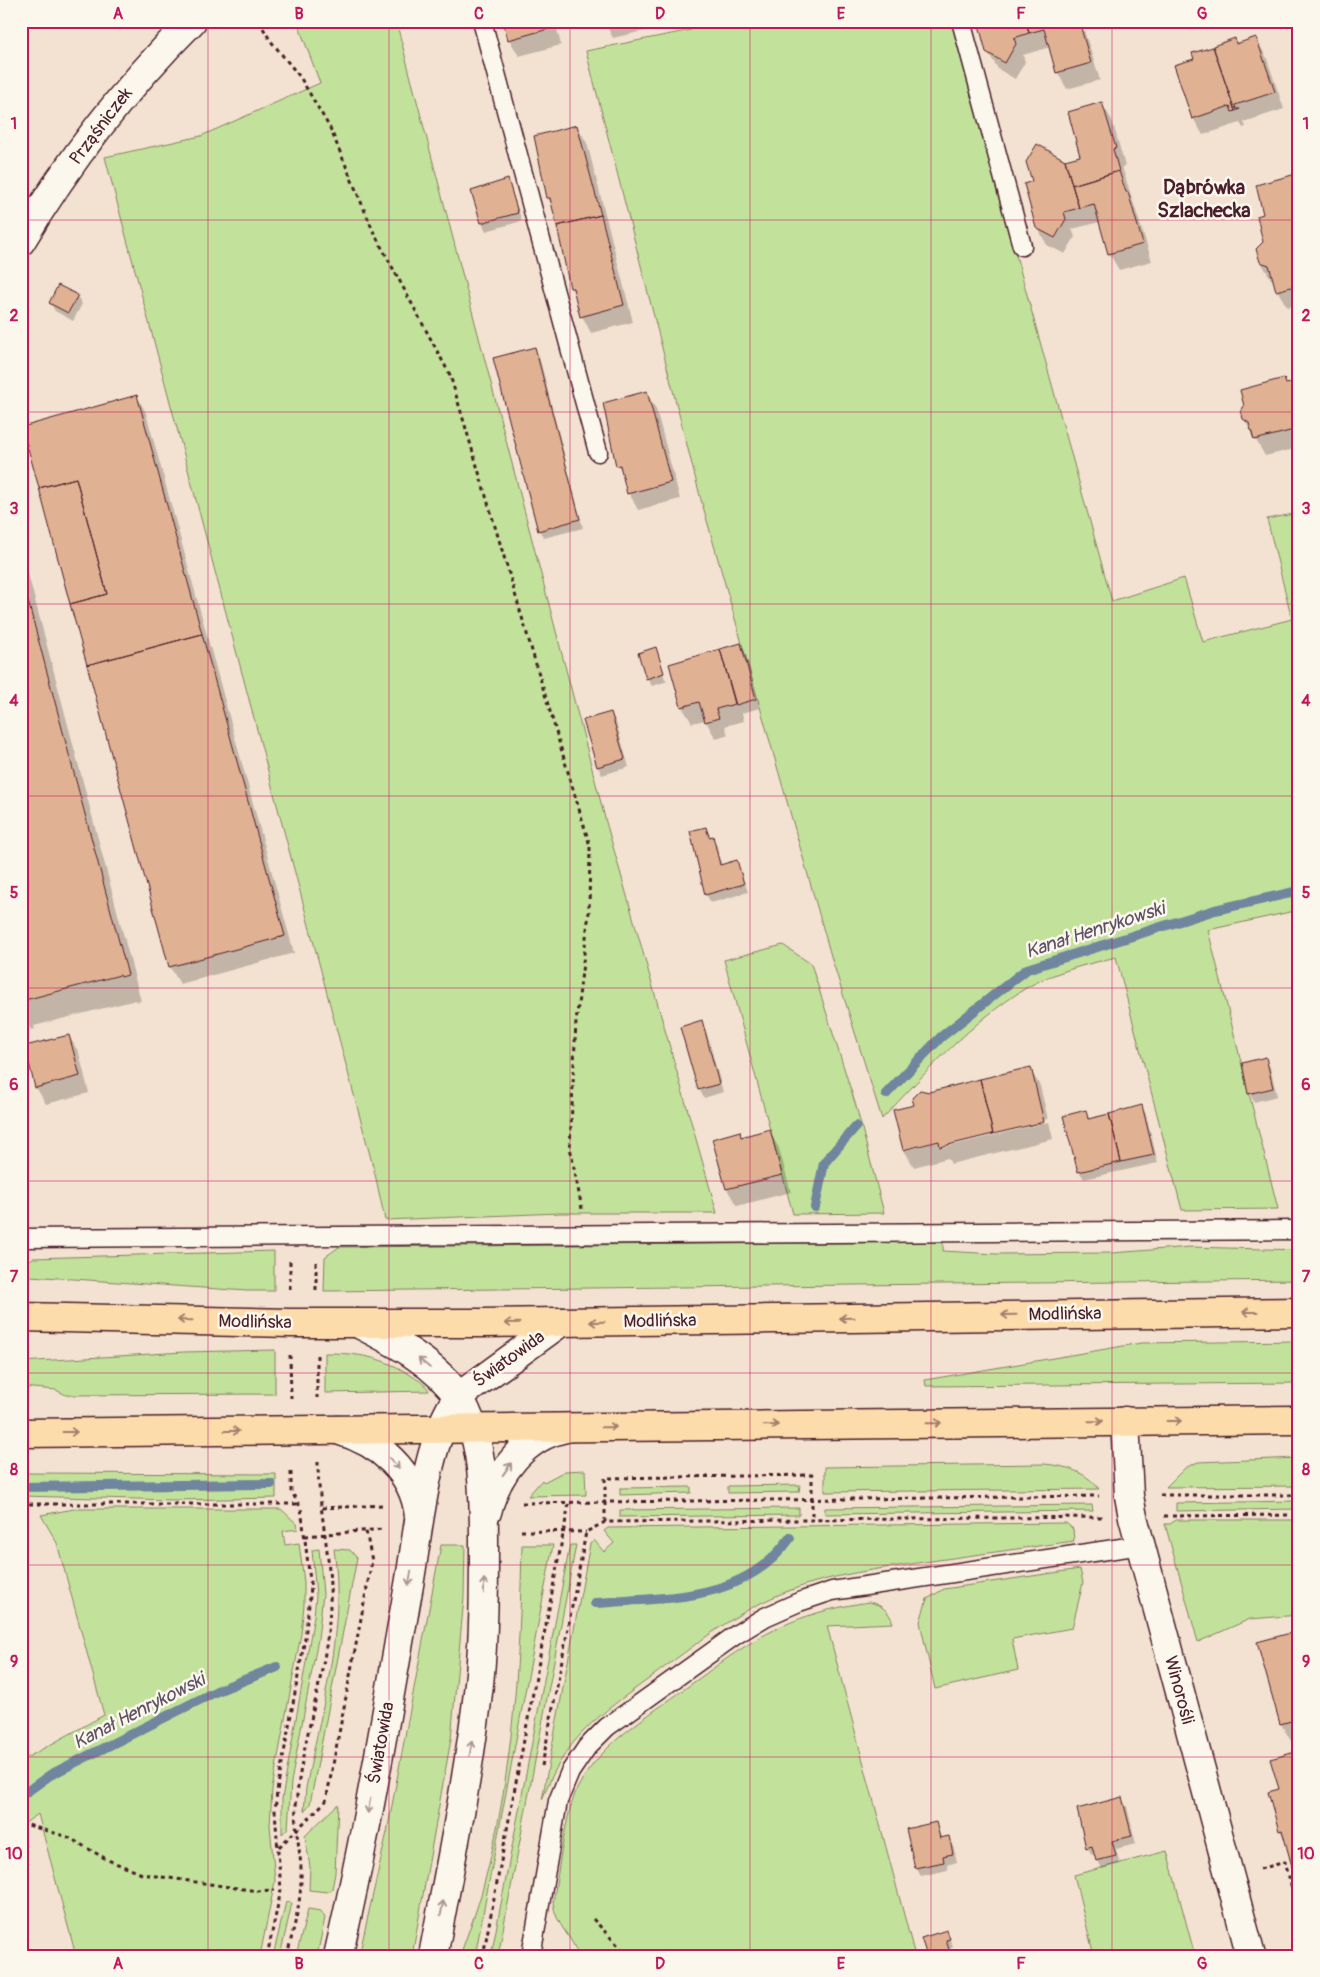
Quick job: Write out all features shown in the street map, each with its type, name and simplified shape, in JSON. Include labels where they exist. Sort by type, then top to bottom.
[{"type":"main road","name":"Modlińska","points":[[21,1317],[357,1323],[1299,1312]]},
{"type":"main road","points":[[21,1433],[1299,1420]]},
{"type":"street","name":"Prząśniczek","points":[[21,241],[100,122],[153,60],[192,21]]},
{"type":"street","name":"Światowida","points":[[338,1956],[357,1878],[431,1464],[440,1428],[448,1411],[458,1397],[561,1322]]},
{"type":"street","name":"Światowida","points":[[357,1323],[400,1345],[422,1360],[458,1397],[472,1429],[485,1504],[482,1639],[473,1736],[433,1956]]},
{"type":"street","name":"Winorośli","points":[[1125,1421],[1128,1496],[1251,1956]]},
{"type":"street","name":"Światowida","points":[[484,1531],[489,1504],[496,1486],[519,1453],[535,1439],[553,1431],[571,1427]]},
{"type":"street","name":"Światowida","points":[[338,1430],[363,1438],[387,1455],[399,1467],[414,1492],[418,1505],[419,1530]]},
{"type":"lane","points":[[482,21],[598,452]]},
{"type":"lane","points":[[961,21],[1022,246]]},
{"type":"lane","points":[[21,1238],[290,1238],[1299,1230]]},
{"type":"lane","points":[[532,1956],[558,1801],[570,1772],[587,1747],[607,1727],[737,1634],[765,1617],[799,1602],[832,1591],[1141,1545]]},
{"type":"path","points":[[258,21],[270,40],[300,77],[330,128],[374,233],[450,375],[590,846],[589,912],[576,1022],[570,1147],[580,1203],[593,1235]]},
{"type":"path","points":[[315,1237],[316,1296]]},
{"type":"path","points":[[290,1238],[290,1295]]},
{"type":"path","points":[[290,1349],[290,1398]]},
{"type":"path","points":[[317,1349],[317,1398]]},
{"type":"path","points":[[267,1956],[281,1890],[275,1811],[277,1791],[309,1611],[311,1588],[301,1508],[291,1491],[291,1469]]},
{"type":"path","points":[[287,1956],[300,1896],[300,1858],[295,1808],[322,1669],[330,1607],[330,1576],[318,1470]]},
{"type":"path","points":[[605,1522],[605,1478],[812,1476],[812,1520]]},
{"type":"path","points":[[1155,1495],[1299,1495]]},
{"type":"path","points":[[524,1503],[1102,1496]]},
{"type":"path","points":[[483,1956],[569,1503]]},
{"type":"path","points":[[21,1504],[298,1504]]},
{"type":"path","points":[[322,1508],[373,1506]]},
{"type":"path","points":[[1158,1516],[1299,1515]]},
{"type":"path","points":[[520,1530],[586,1532],[605,1522],[1110,1517]]},
{"type":"path","points":[[305,1536],[383,1529]]},
{"type":"path","points":[[279,1847],[326,1801],[372,1561],[366,1531]]},
{"type":"path","points":[[540,1773],[586,1532]]},
{"type":"path","points":[[21,1823],[68,1837],[108,1860],[142,1874],[257,1891],[275,1890]]},
{"type":"path","points":[[1255,1870],[1285,1862],[1299,1915]]},
{"type":"path","points":[[594,1920],[628,1956]]},
{"type":"path","points":[[1280,1956],[1299,1951]]},
{"type":"green space","points":[[297,21],[396,21],[606,822],[717,1213],[560,1213],[385,1220],[375,1174],[105,157],[201,136],[320,83]]},
{"type":"green space","points":[[689,21],[951,21],[1112,601],[1184,578],[1203,642],[1292,619],[1267,519],[1299,513],[1299,910],[1208,930],[1278,1209],[1182,1210],[1116,957],[1070,969],[1036,982],[1026,988],[967,1032],[882,1119],[831,956],[700,496],[586,51],[691,30]]},
{"type":"green space","points":[[783,945],[811,964],[856,1106],[884,1213],[793,1214],[724,960]]},
{"type":"green space","points":[[943,1242],[943,1251],[996,1254],[1112,1253],[1191,1247],[1299,1250],[1299,1280],[324,1291],[325,1257],[339,1247]]},
{"type":"green space","points":[[274,1251],[274,1291],[247,1291],[30,1276],[28,1278],[21,1269],[23,1265],[33,1258]]},
{"type":"green space","points":[[1299,1341],[1299,1383],[926,1386],[925,1380],[1141,1343]]},
{"type":"green space","points":[[275,1350],[275,1394],[66,1395],[56,1390],[21,1387],[21,1362],[183,1352]]},
{"type":"green space","points":[[325,1353],[359,1355],[381,1360],[412,1376],[424,1384],[429,1391],[325,1393]]},
{"type":"green space","points":[[1299,1458],[1299,1486],[1166,1487],[1185,1468],[1198,1462]]},
{"type":"green space","points":[[1044,1464],[1074,1470],[1088,1478],[1099,1489],[825,1492],[825,1467]]},
{"type":"green space","points":[[585,1470],[586,1495],[528,1496],[542,1480],[544,1482],[565,1471]]},
{"type":"green space","points":[[21,1473],[276,1474],[276,1498],[173,1500],[21,1496]]},
{"type":"green space","points":[[800,1485],[799,1492],[728,1493],[728,1486]]},
{"type":"green space","points":[[691,1487],[691,1493],[620,1495],[620,1488]]},
{"type":"green space","points":[[1299,1501],[1299,1509],[1176,1511],[1176,1503]]},
{"type":"green space","points":[[1092,1505],[1093,1511],[825,1514],[825,1508]]},
{"type":"green space","points":[[799,1508],[799,1515],[620,1517],[620,1510]]},
{"type":"green space","points":[[74,1509],[281,1509],[297,1524],[298,1529],[283,1531],[285,1545],[299,1543],[304,1582],[304,1605],[301,1634],[272,1789],[270,1825],[275,1881],[260,1956],[76,1956],[38,1814],[21,1826],[21,1761],[104,1715],[57,1543],[41,1515]]},
{"type":"green space","points":[[1176,1520],[1299,1520],[1299,1615],[1250,1619],[1198,1642],[1165,1524],[1170,1524]]},
{"type":"green space","points":[[1066,1523],[1073,1529],[1074,1541],[840,1576],[807,1584],[753,1607],[700,1641],[599,1717],[585,1730],[561,1760],[542,1800],[590,1544],[594,1540],[604,1552],[614,1543],[604,1531],[608,1528]]},
{"type":"green space","points":[[441,1545],[465,1545],[464,1597],[451,1739],[412,1956],[359,1956],[387,1832]]},
{"type":"green space","points":[[522,1545],[553,1545],[475,1956],[460,1956],[482,1893],[502,1801],[517,1673]]},
{"type":"green space","points":[[570,1545],[576,1545],[498,1956],[491,1956]]},
{"type":"green space","points":[[319,1549],[323,1594],[318,1639],[291,1782],[288,1828],[282,1834],[282,1799],[314,1616],[316,1596],[312,1550]]},
{"type":"green space","points":[[334,1549],[350,1550],[357,1558],[310,1804],[304,1811],[306,1788],[325,1699],[334,1639],[337,1579]]},
{"type":"green space","points":[[1080,1569],[1083,1583],[1072,1628],[1012,1639],[1018,1670],[935,1689],[920,1622],[927,1599],[944,1589]]},
{"type":"green space","points":[[869,1602],[884,1609],[893,1623],[827,1626],[915,1956],[578,1956],[576,1949],[557,1918],[553,1902],[569,1812],[578,1787],[588,1771],[626,1731],[748,1644],[775,1629],[809,1616]]},
{"type":"green space","points":[[338,1804],[335,1873],[332,1889],[327,1892],[309,1890],[310,1867],[305,1836]]},
{"type":"green space","points":[[1167,1851],[1195,1956],[1094,1956],[1074,1875]]},
{"type":"green space","points":[[286,1902],[292,1903],[280,1956],[273,1956]]},
{"type":"green space","points":[[308,1909],[321,1911],[325,1918],[317,1956],[296,1956]]},
{"type":"building","points":[[503,21],[550,21],[552,28],[508,40]]},
{"type":"building","points":[[978,21],[1026,21],[1029,33],[1014,38],[1016,44],[1005,63],[986,52]]},
{"type":"building","points":[[1026,21],[1079,21],[1091,63],[1056,73],[1044,29],[1029,33]]},
{"type":"building","points":[[1256,37],[1275,92],[1235,105],[1236,109],[1240,109],[1235,111],[1213,46],[1235,38],[1236,44]]},
{"type":"building","points":[[1213,47],[1235,111],[1232,112],[1230,106],[1192,119],[1174,65],[1194,59],[1192,53]]},
{"type":"building","points":[[1102,102],[1116,148],[1113,149],[1119,171],[1072,185],[1065,160],[1080,156],[1068,112]]},
{"type":"building","points":[[577,125],[601,215],[557,226],[550,198],[547,198],[534,136]]},
{"type":"building","points":[[1037,144],[1065,160],[1079,208],[1064,212],[1066,219],[1055,238],[1036,228],[1024,184],[1032,181],[1026,162]]},
{"type":"building","points":[[1119,171],[1126,192],[1128,192],[1143,244],[1108,254],[1094,204],[1079,208],[1072,185]]},
{"type":"building","points":[[1296,174],[1299,184],[1299,285],[1276,291],[1269,265],[1260,262],[1256,249],[1263,242],[1257,216],[1263,214],[1256,185]]},
{"type":"building","points":[[508,179],[518,213],[481,223],[471,191]]},
{"type":"building","points":[[601,215],[624,305],[580,317],[573,288],[570,288],[557,226]]},
{"type":"building","points":[[58,285],[78,295],[68,313],[49,303]]},
{"type":"building","points":[[535,347],[580,519],[538,531],[493,358]]},
{"type":"building","points":[[1284,378],[1286,384],[1299,381],[1298,429],[1254,440],[1249,423],[1243,419],[1241,411],[1244,406],[1240,390]]},
{"type":"building","points":[[647,391],[671,482],[627,494],[620,465],[616,466],[603,403]]},
{"type":"building","points":[[137,395],[202,634],[87,665],[70,604],[107,594],[76,478],[39,488],[22,427]]},
{"type":"building","points":[[76,478],[107,594],[70,604],[39,488]]},
{"type":"building","points":[[21,575],[128,975],[121,977],[120,975],[21,1001]]},
{"type":"building","points":[[202,634],[285,936],[169,967],[87,665]]},
{"type":"building","points":[[741,643],[756,699],[736,705],[720,649]]},
{"type":"building","points":[[656,647],[664,673],[646,679],[638,653]]},
{"type":"building","points":[[720,649],[735,704],[716,709],[719,718],[705,722],[699,702],[681,707],[669,664]]},
{"type":"building","points":[[611,712],[625,759],[597,767],[583,720]]},
{"type":"building","points":[[706,827],[709,837],[713,836],[720,865],[737,860],[744,884],[705,895],[690,831]]},
{"type":"building","points":[[702,1020],[719,1084],[698,1090],[680,1027]]},
{"type":"building","points":[[69,1035],[80,1076],[35,1088],[25,1046]]},
{"type":"building","points":[[1266,1057],[1273,1088],[1248,1094],[1242,1063]]},
{"type":"building","points":[[1031,1067],[1044,1122],[993,1134],[980,1079]]},
{"type":"building","points":[[980,1079],[993,1134],[940,1147],[939,1141],[903,1150],[893,1110],[914,1105],[912,1098],[920,1090],[929,1092]]},
{"type":"building","points":[[1142,1105],[1154,1155],[1121,1162],[1109,1114]]},
{"type":"building","points":[[1086,1110],[1088,1119],[1109,1114],[1121,1162],[1078,1172],[1063,1116]]},
{"type":"building","points":[[770,1129],[782,1175],[726,1189],[712,1139],[740,1131],[741,1137]]},
{"type":"building","points":[[1298,1631],[1299,1719],[1280,1724],[1257,1642]]},
{"type":"building","points":[[1299,1751],[1299,1892],[1282,1830],[1279,1831],[1268,1792],[1279,1789],[1270,1759]]},
{"type":"building","points":[[1122,1797],[1132,1836],[1112,1841],[1116,1856],[1096,1861],[1092,1846],[1086,1848],[1077,1809]]},
{"type":"building","points":[[936,1822],[940,1838],[949,1836],[953,1854],[943,1856],[944,1862],[915,1868],[906,1829]]},
{"type":"building","points":[[947,1930],[950,1939],[946,1940],[951,1956],[927,1956],[921,1938]]},
{"type":"waterway","name":"Kanał Henrykowski","points":[[886,1094],[941,1037],[1027,969],[1215,910],[1299,891]]},
{"type":"waterway","name":"Kanał Henrykowski","points":[[815,1207],[824,1163],[856,1126]]},
{"type":"waterway","points":[[21,1487],[271,1484]]},
{"type":"waterway","name":"Kanał Henrykowski","points":[[595,1603],[676,1597],[702,1593],[727,1586],[750,1575],[771,1559],[790,1538]]},
{"type":"waterway","name":"Kanał Henrykowski","points":[[21,1796],[50,1775],[217,1691],[277,1667]]},
{"type":"district","name":"Dąbrówka Szlachecka","points":[[1204,198]]}]
